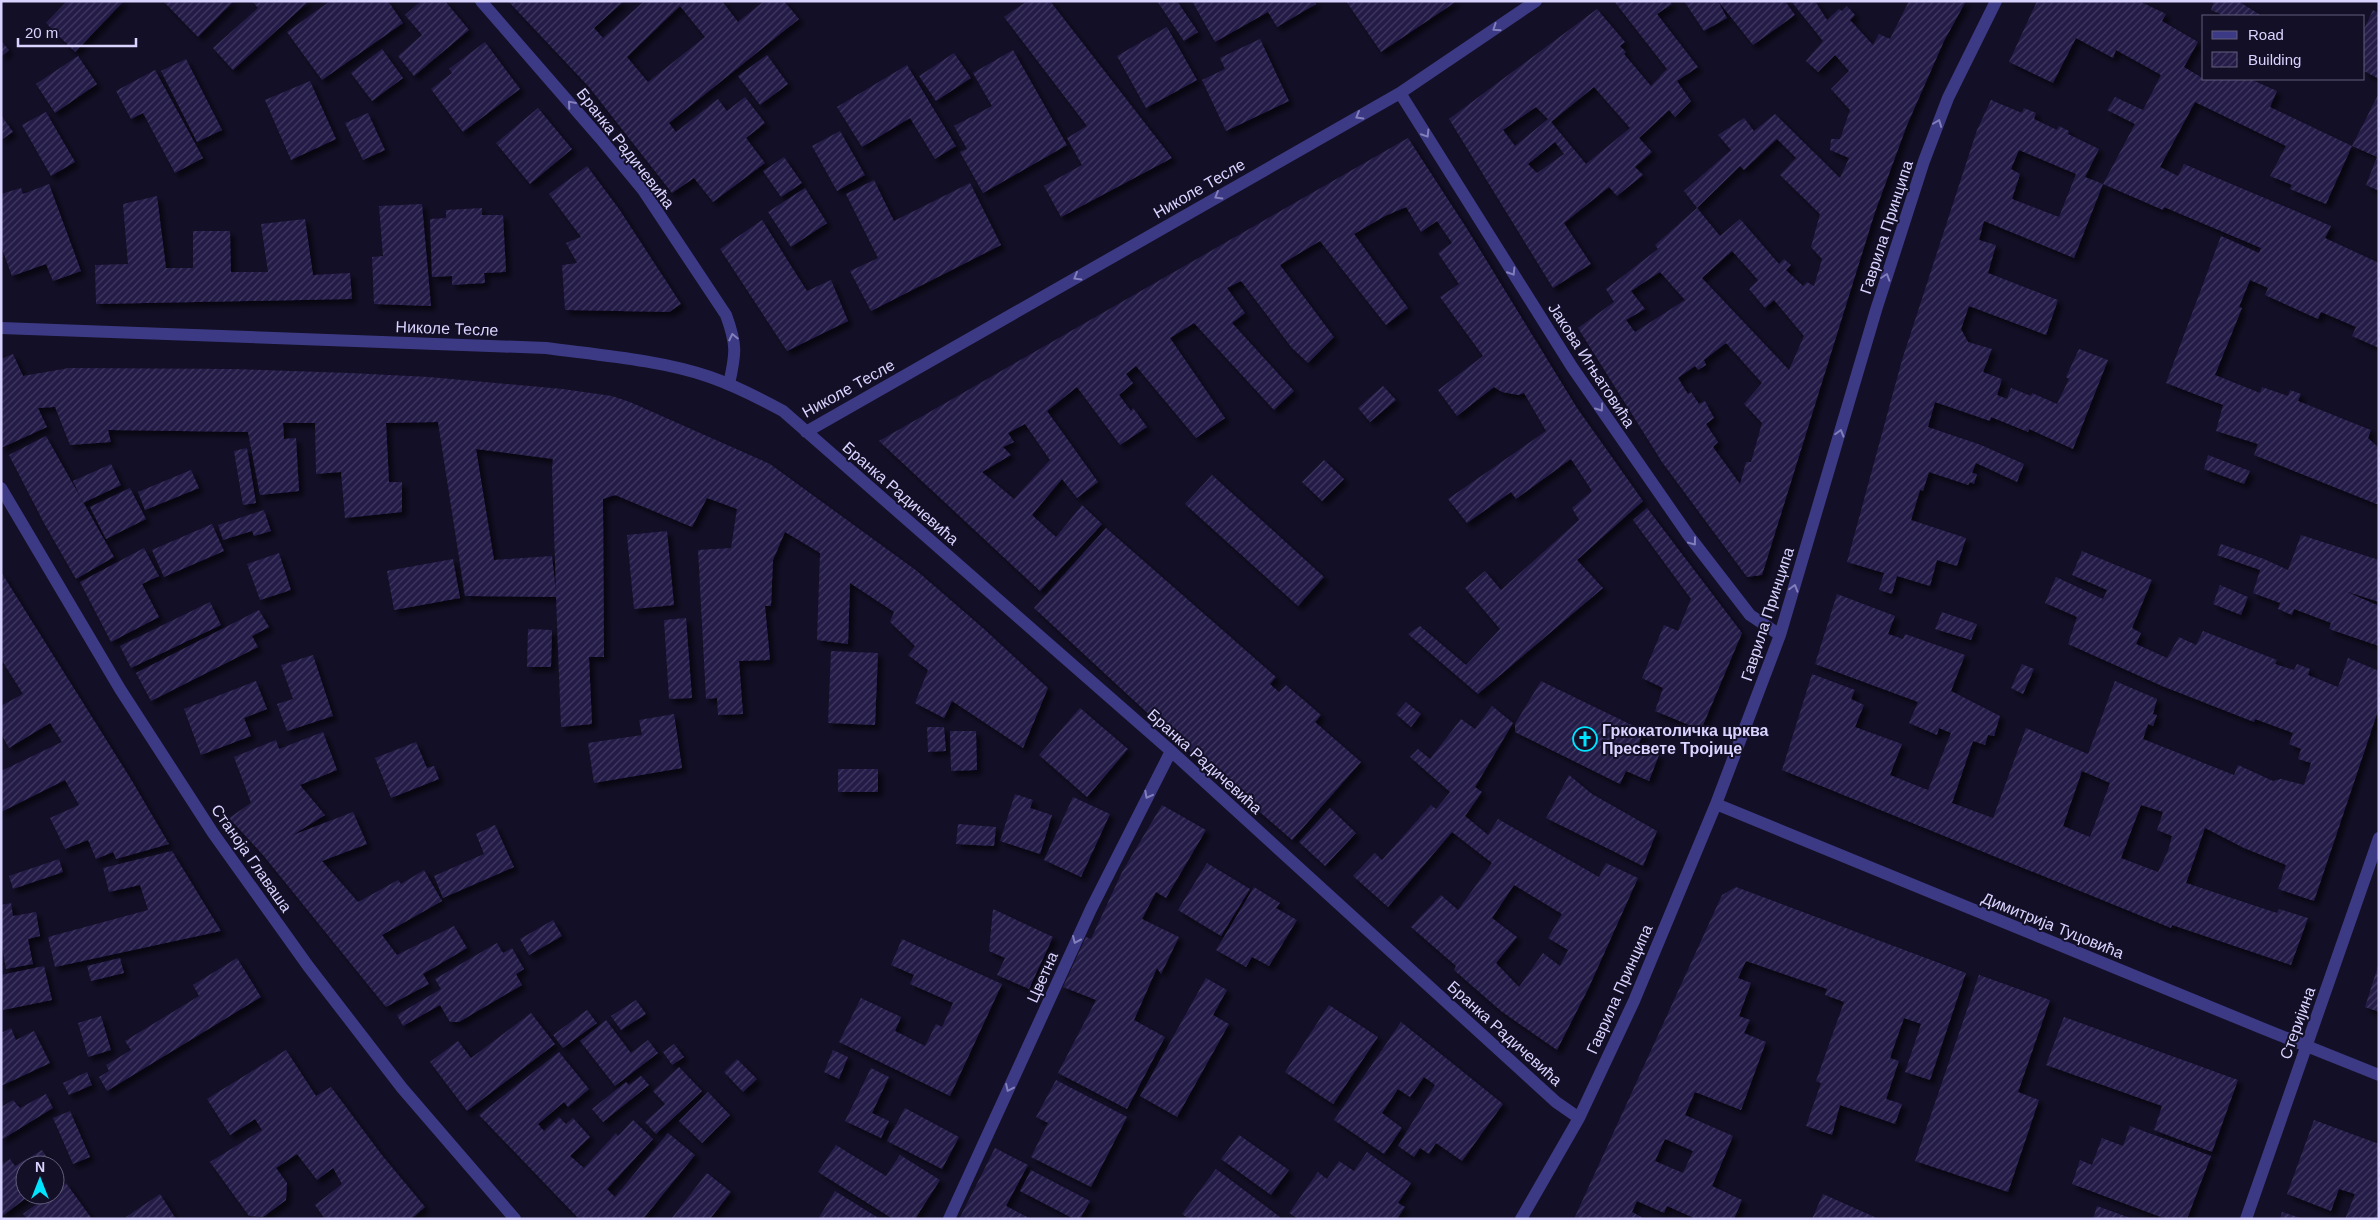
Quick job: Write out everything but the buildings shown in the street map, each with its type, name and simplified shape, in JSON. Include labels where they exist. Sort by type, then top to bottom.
[{"type":"street","name":"Бранка Радичевића","points":[[481,1],[643,190],[726,315],[735,338],[736,356],[729,384]]},
{"type":"street","name":"Николе Тесле","points":[[1,328],[546,348],[611,356],[683,370],[729,384],[783,411],[806,432],[1400,93],[1536,1]]},
{"type":"street","name":"Гаврила Принципа","points":[[1521,1219],[1579,1118],[1634,1001],[1716,804],[1780,635],[1876,310],[1924,161],[1948,98],[1996,1]]},
{"type":"street","name":"Јакова Игњатовића","points":[[1400,93],[1572,368],[1688,536],[1750,615],[1780,635]]},
{"type":"street","name":"Бранка Радичевића","points":[[806,432],[1171,751],[1556,1102],[1579,1118]]},
{"type":"street","name":"Станоја Главаша","points":[[1,488],[120,689],[218,841],[308,966],[402,1088],[515,1219]]},
{"type":"street","name":"Цветна","points":[[949,1219],[1091,909],[1171,751]]},
{"type":"street","name":"Димитрија Туцовића","points":[[1716,804],[2264,1030],[2379,1074]]},
{"type":"street","name":"Стеријина","points":[[2246,1219],[2379,838]]},
{"type":"place","name":"Гркокатоличка црква Пресвете Тројице","points":[[1585,739]]}]
